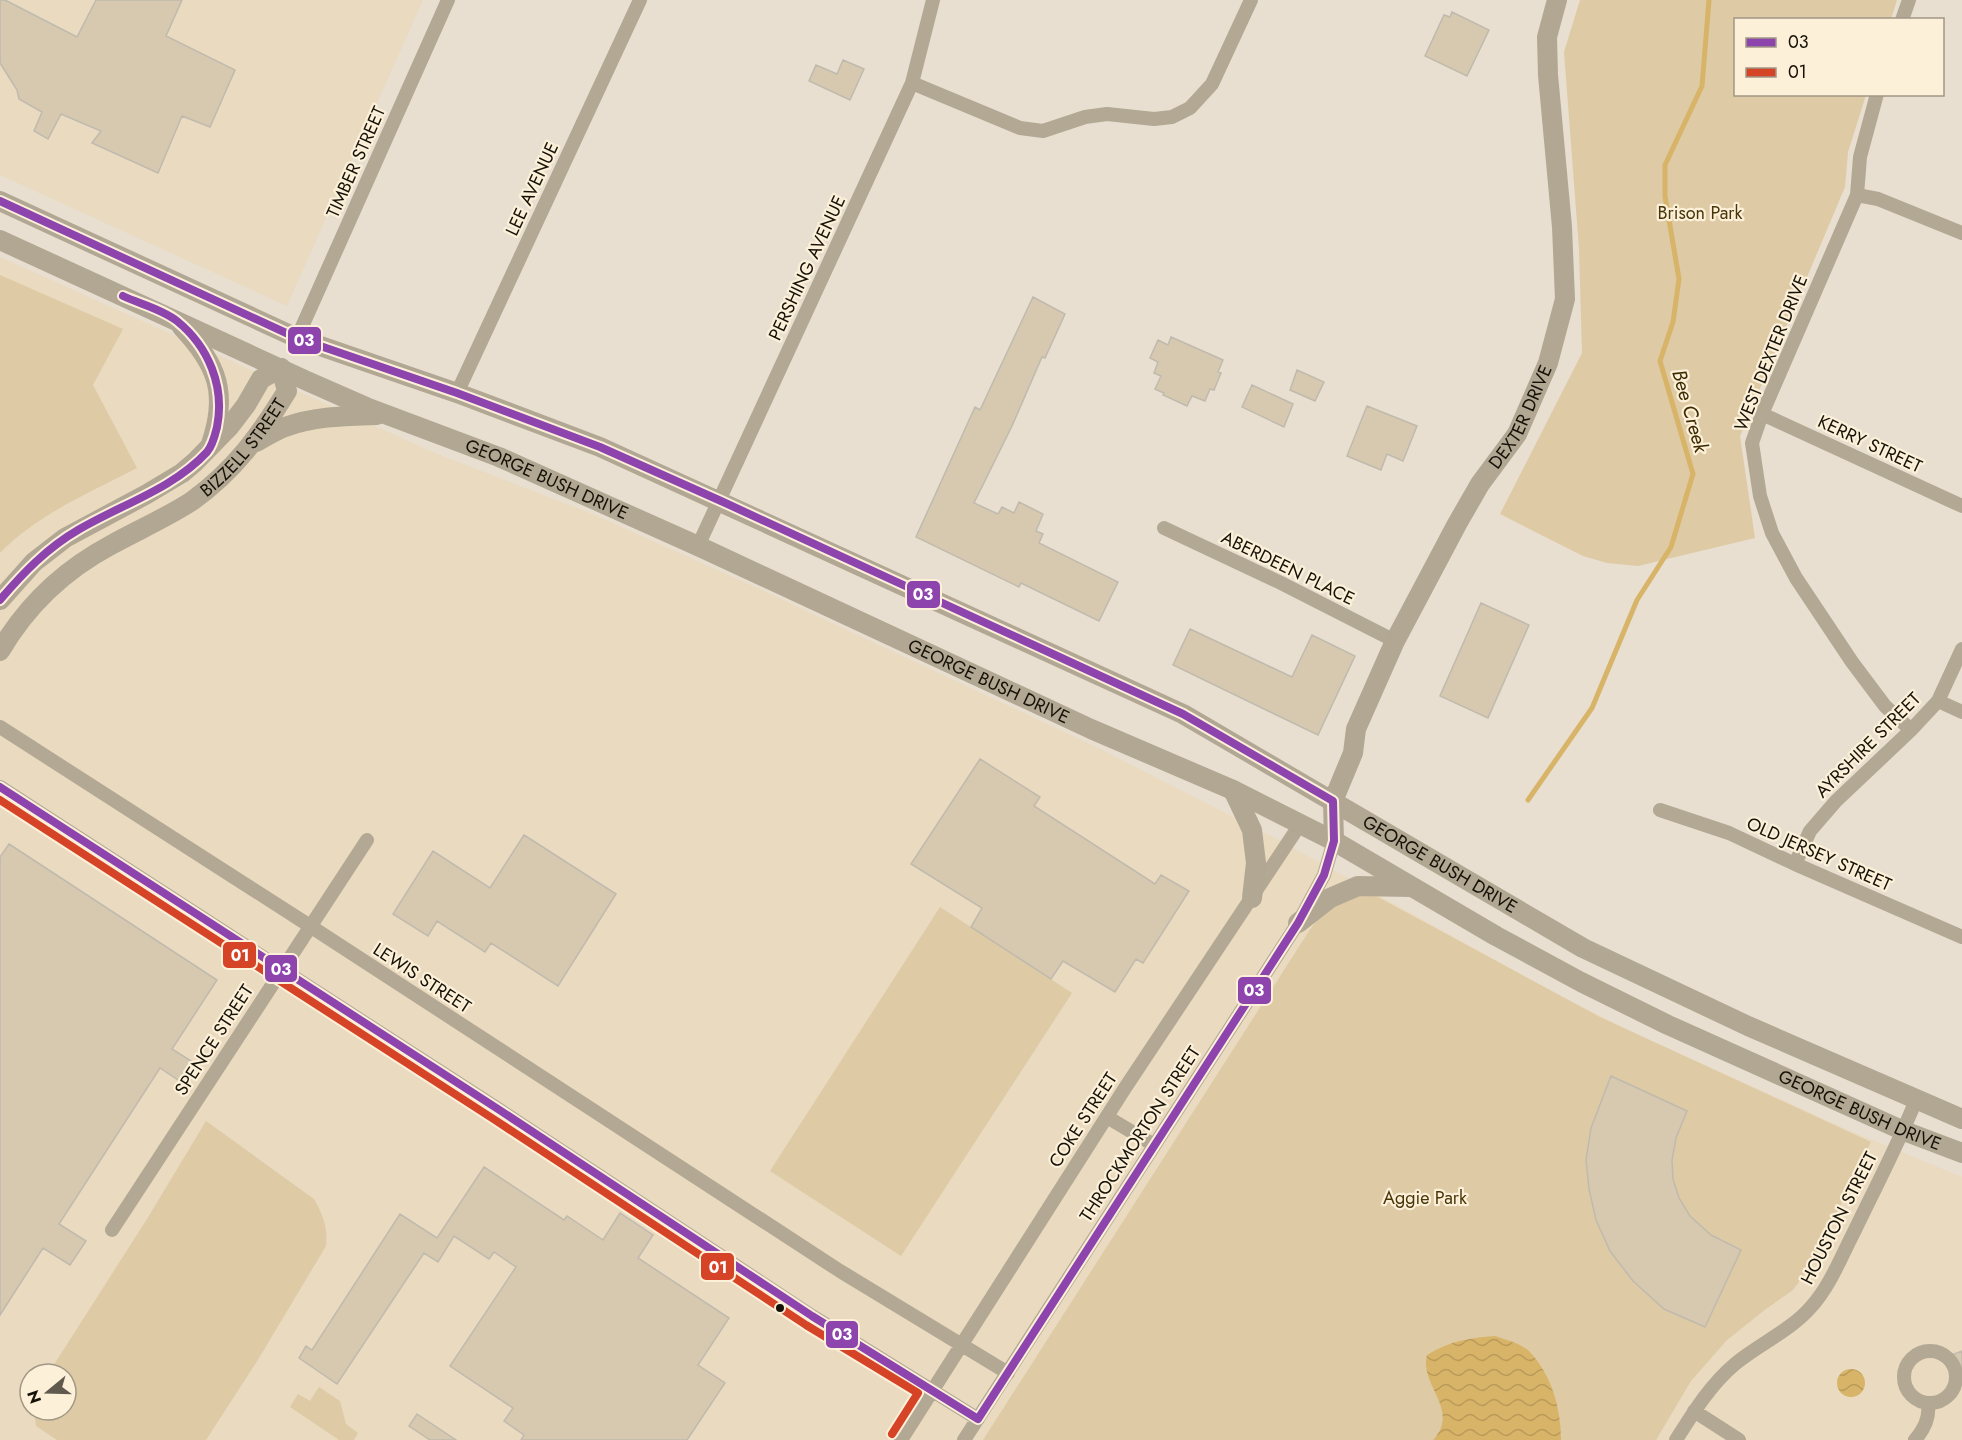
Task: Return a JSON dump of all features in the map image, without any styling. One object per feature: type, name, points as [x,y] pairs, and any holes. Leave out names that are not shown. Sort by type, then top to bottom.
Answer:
[{"type":"main road","name":"DEXTER DRIVE","points":[[1333,801],[1353,753],[1356,729],[1395,641],[1456,524],[1480,484],[1517,435],[1548,363],[1565,299],[1562,227],[1548,75],[1547,37],[1557,0]]},
{"type":"main road","name":"GEORGE BUSH DRIVE","points":[[0,201],[297,338],[456,393],[600,447],[1183,714],[1583,948],[1748,1026],[1962,1119]]},
{"type":"main road","name":"GEORGE BUSH DRIVE","points":[[0,240],[386,414],[499,457],[698,546],[1090,729],[1233,790],[1334,841],[1496,936],[1581,982],[1668,1025],[1904,1131],[1962,1153]]},
{"type":"main road","points":[[176,321],[202,349],[217,378],[219,411],[209,450]]},
{"type":"main road","points":[[281,368],[297,338]]},
{"type":"main road","name":"BIZZELL STREET","points":[[0,600],[34,562],[65,538],[166,484],[182,473],[209,450],[238,416],[261,379],[281,368],[287,391],[254,444],[224,475],[191,501],[92,555],[62,576],[25,615],[0,651]]},
{"type":"main road","points":[[254,444],[285,428],[312,420],[332,416],[386,414]]},
{"type":"main road","points":[[1233,790],[1251,830],[1256,863],[1252,898]]},
{"type":"main road","points":[[1301,823],[1333,801]]},
{"type":"main road","points":[[1333,801],[1334,841]]},
{"type":"main road","points":[[1298,923],[1330,898],[1359,886],[1412,886]]},
{"type":"street","name":"TIMBER STREET","points":[[297,338],[448,0]]},
{"type":"street","name":"LEE AVENUE","points":[[456,393],[640,0]]},
{"type":"street","name":"PERSHING AVENUE","points":[[698,546],[721,501],[912,83],[933,0]]},
{"type":"street","points":[[912,83],[1020,128],[1043,130],[1085,117],[1107,114],[1154,119],[1172,117],[1190,108],[1212,84],[1251,0]]},
{"type":"street","points":[[1903,18],[1909,0]]},
{"type":"street","name":"WEST DEXTER DRIVE","points":[[1875,96],[1860,157],[1857,195],[1762,414],[1752,443],[1760,496],[1773,533],[1796,578],[1852,662],[1885,706],[1911,730]]},
{"type":"street","points":[[1857,195],[1878,199],[1962,233]]},
{"type":"street","name":"KERRY STREET","points":[[1762,414],[1962,506]]},
{"type":"street","name":"ABERDEEN PLACE","points":[[1164,528],[1281,583],[1395,641]]},
{"type":"street","name":"AYRSHIRE STREET","points":[[1795,864],[1810,831],[1836,801],[1911,730],[1938,701],[1962,649]]},
{"type":"street","points":[[1938,701],[1962,712]]},
{"type":"street","name":"LEWIS STREET","points":[[0,727],[840,1271],[1008,1373]]},
{"type":"street","points":[[0,788],[511,1117],[812,1316],[978,1419]]},
{"type":"street","name":"OLD JERSEY STREET","points":[[1660,810],[1729,833],[1962,938]]},
{"type":"street","name":"COKE STREET","points":[[901,1440],[1107,1117],[1301,823]]},
{"type":"street","name":"SPENCE STREET","points":[[112,1230],[367,840]]},
{"type":"street","name":"THROCKMORTON STREET","points":[[964,1440],[1298,923],[1324,875],[1334,841]]},
{"type":"street","name":"HOUSTON STREET","points":[[1676,1440],[1694,1412],[1728,1371],[1752,1351],[1803,1316],[1820,1296],[1904,1131],[1916,1100]]},
{"type":"street","points":[[1107,1117],[1154,1145]]},
{"type":"street","points":[[1915,1440],[1928,1417],[1928,1403]]},
{"type":"street","points":[[1694,1412],[1739,1440]]},
{"type":"shaded area","points":[[0,0],[423,0],[287,306],[0,175]]},
{"type":"shaded area","points":[[0,257],[435,453],[595,515],[764,591],[1094,746],[1279,840],[1555,993],[1628,1030],[1853,1132],[1962,1177],[1962,1440],[0,1440]]},
{"type":"green space","name":"Brison Park","points":[[1580,0],[1897,0],[1891,18],[1734,18],[1734,96],[1866,96],[1848,152],[1845,187],[1740,436],[1755,538],[1638,566],[1607,563],[1583,556],[1500,514],[1582,353],[1579,249],[1564,52]]},
{"type":"green space","points":[[0,275],[123,329],[93,385],[137,468],[47,516],[0,553]]},
{"type":"green space","name":"Aggie Park","points":[[1365,890],[1600,1017],[1871,1142],[1812,1264],[1793,1290],[1727,1340],[1691,1381],[1656,1440],[983,1440],[1309,931],[1323,912]]},
{"type":"green space","points":[[940,907],[1072,993],[901,1256],[770,1171]]},
{"type":"green space","points":[[206,1121],[314,1199],[324,1222],[326,1246],[259,1358],[206,1440],[57,1440],[36,1426],[36,1422],[78,1422],[78,1362],[56,1362],[147,1219]]},
{"type":"green space","points":[[319,1387],[340,1401],[346,1424],[358,1433],[354,1440],[339,1440],[290,1407],[298,1394],[310,1401]]},
{"type":"water","points":[[1495,1336],[1525,1348],[1537,1360],[1549,1381],[1557,1403],[1561,1440],[1433,1440],[1440,1429],[1443,1418],[1428,1377],[1427,1355],[1443,1346],[1460,1341]]},
{"type":"water","points":[[1851,1369],[1861,1373],[1865,1383],[1861,1393],[1851,1397],[1841,1393],[1837,1383],[1841,1373]]},
{"type":"building","points":[[0,0],[5,0],[77,37],[96,0],[182,0],[166,36],[235,70],[210,127],[182,116],[158,173],[92,143],[101,131],[61,114],[48,139],[34,131],[42,112],[19,99],[17,90],[0,63]]},
{"type":"building","points":[[1452,12],[1489,30],[1467,76],[1425,56],[1444,15],[1450,17]]},
{"type":"building","points":[[843,60],[864,69],[850,100],[809,81],[816,65],[837,74]]},
{"type":"building","points":[[1033,297],[1065,314],[1045,358],[1042,357],[1012,426],[974,503],[998,514],[1002,507],[1014,513],[1019,502],[1043,514],[1036,531],[1043,534],[1039,543],[1118,582],[1099,621],[1021,583],[1019,587],[916,537],[975,407],[980,410]]},
{"type":"building","points":[[1171,337],[1223,360],[1218,372],[1221,373],[1214,390],[1210,389],[1205,401],[1192,396],[1187,406],[1155,389],[1161,376],[1154,373],[1158,362],[1150,358],[1158,340],[1168,345]]},
{"type":"building","points":[[1297,370],[1324,382],[1315,401],[1290,390]]},
{"type":"building","points":[[1252,385],[1293,404],[1284,427],[1242,407]]},
{"type":"building","points":[[1367,406],[1417,426],[1403,461],[1387,454],[1381,470],[1347,456]]},
{"type":"building","points":[[1481,603],[1529,625],[1488,718],[1440,696]]},
{"type":"building","points":[[1190,629],[1292,677],[1312,635],[1355,656],[1318,735],[1173,665]]},
{"type":"building","points":[[980,759],[1040,797],[1034,806],[1155,884],[1161,875],[1189,891],[1143,963],[1136,959],[1115,992],[1063,961],[1051,979],[971,927],[982,908],[911,864]]},
{"type":"building","points":[[524,835],[616,894],[558,986],[491,943],[485,952],[437,921],[428,936],[393,914],[433,851],[490,888]]},
{"type":"building","points":[[9,844],[217,980],[172,1049],[199,1066],[187,1086],[160,1068],[59,1224],[86,1241],[70,1265],[43,1248],[0,1315],[0,857]]},
{"type":"building","points":[[1611,1076],[1687,1111],[1676,1138],[1672,1160],[1673,1179],[1679,1198],[1690,1216],[1711,1235],[1741,1250],[1705,1327],[1664,1309],[1633,1281],[1610,1251],[1596,1220],[1589,1189],[1586,1160],[1591,1128]]},
{"type":"building","points":[[484,1167],[564,1220],[567,1216],[603,1240],[620,1213],[653,1235],[638,1258],[729,1318],[698,1365],[725,1383],[687,1440],[521,1440],[524,1435],[504,1421],[513,1408],[450,1366],[516,1267],[494,1252],[489,1259],[454,1236],[438,1262],[424,1253],[337,1384],[299,1358],[306,1346],[312,1350],[400,1214],[437,1238]]},
{"type":"building","points":[[1962,1351],[1962,1373],[1952,1375],[1944,1358]]},
{"type":"building","points":[[417,1414],[456,1440],[430,1440],[409,1426]]},
{"type":"waterway","name":"Bee Creek","points":[[1528,800],[1592,708],[1637,600],[1671,547],[1693,474],[1660,361],[1673,322],[1679,279],[1665,196],[1665,165],[1702,86],[1709,0]]},
{"type":"transit line","name":"03","points":[[0,201],[297,338],[457,393],[600,447],[1183,714],[1333,801],[1334,841],[1324,875],[1298,923],[978,1419],[812,1316],[501,1111],[0,787]]},
{"type":"transit line","name":"03","points":[[0,600],[56,545],[78,530],[146,496],[178,476],[207,452],[212,443],[217,427],[219,397],[206,355],[188,331],[177,321],[158,310],[123,296]]},
{"type":"transit line","name":"01","points":[[0,800],[495,1120],[806,1325],[918,1393],[892,1434]]}]
